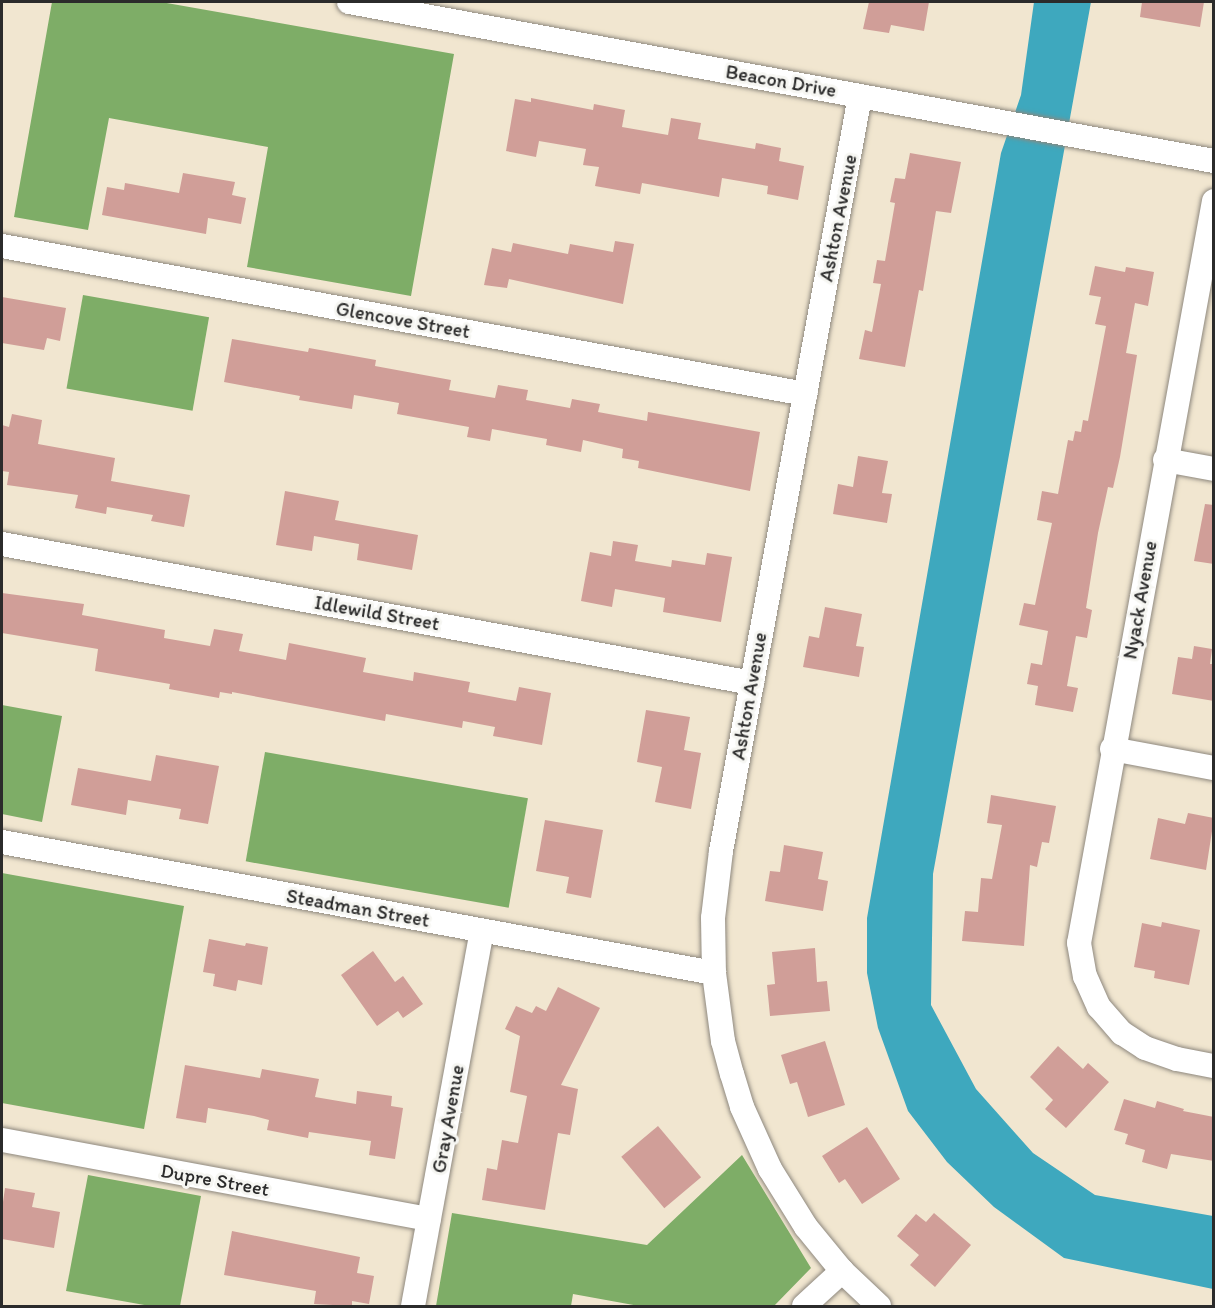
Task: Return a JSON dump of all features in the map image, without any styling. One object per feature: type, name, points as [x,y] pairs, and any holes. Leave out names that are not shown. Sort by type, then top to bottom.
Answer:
[{"type":"street","name":"Beacon Drive","points":[[348,2],[1214,161]]},
{"type":"street","name":"Ashton Avenue","points":[[860,96],[716,884],[714,974],[726,1052],[755,1138],[787,1199],[842,1271],[879,1306]]},
{"type":"street","name":"Nyack Avenue","points":[[1214,201],[1112,749],[1079,943],[1085,976],[1095,998],[1122,1033],[1145,1048],[1177,1059],[1214,1066]]},
{"type":"street","name":"Glencove Street","points":[[2,246],[805,394]]},
{"type":"street","points":[[1166,460],[1214,469]]},
{"type":"street","name":"Idlewild Street","points":[[2,544],[752,683]]},
{"type":"street","points":[[1112,749],[1214,768]]},
{"type":"street","name":"Steadman Street","points":[[2,842],[714,974]]},
{"type":"street","name":"Gray Avenue","points":[[413,1306],[482,931]]},
{"type":"street","name":"Dupre Street","points":[[2,1140],[429,1219]]},
{"type":"street","points":[[804,1306],[842,1271]]},
{"type":"green space","points":[[52,2],[161,2],[454,54],[411,296],[247,267],[268,147],[109,118],[88,230],[14,217]]},
{"type":"green space","points":[[83,295],[209,317],[193,411],[67,389]]},
{"type":"green space","points":[[2,705],[62,716],[42,822],[2,814]]},
{"type":"green space","points":[[265,752],[528,798],[509,908],[246,861]]},
{"type":"green space","points":[[2,873],[184,906],[144,1129],[2,1103]]},
{"type":"green space","points":[[742,1155],[811,1268],[774,1306],[639,1306],[573,1294],[571,1306],[436,1306],[452,1213],[647,1245]]},
{"type":"green space","points":[[88,1175],[201,1196],[180,1306],[150,1306],[66,1291]]},
{"type":"water","points":[[1034,2],[1091,2],[933,874],[931,1005],[976,1089],[1033,1153],[1095,1195],[1213,1216],[1213,1289],[1064,1258],[994,1207],[947,1162],[908,1111],[878,1028],[867,973],[867,918],[1001,153],[1021,95]]},
{"type":"building","points":[[869,2],[929,2],[924,31],[891,25],[889,33],[863,29]]},
{"type":"building","points":[[1142,2],[1204,2],[1200,27],[1140,17]]},
{"type":"building","points":[[531,98],[593,110],[594,104],[625,110],[622,127],[668,135],[671,118],[701,123],[698,139],[755,149],[756,143],[781,148],[779,161],[804,166],[798,200],[767,194],[768,186],[722,178],[719,197],[642,183],[640,194],[595,186],[599,167],[583,165],[586,149],[539,141],[536,157],[506,151],[515,99],[531,102]]},
{"type":"building","points":[[910,153],[961,162],[951,213],[936,211],[923,291],[919,290],[905,367],[859,359],[865,330],[872,332],[881,284],[873,283],[877,260],[885,261],[895,203],[890,202],[895,178],[905,179]]},
{"type":"building","points":[[183,173],[235,182],[232,195],[246,198],[241,224],[208,218],[206,234],[102,215],[107,187],[124,190],[125,183],[179,193]]},
{"type":"building","points":[[615,241],[634,244],[623,304],[509,279],[507,288],[484,285],[492,248],[511,252],[513,243],[568,254],[570,244],[613,252]]},
{"type":"building","points":[[1095,266],[1125,272],[1126,267],[1154,272],[1148,306],[1135,303],[1126,353],[1137,355],[1120,457],[1113,488],[1108,487],[1098,533],[1086,608],[1092,610],[1087,638],[1076,636],[1067,686],[1078,688],[1073,712],[1035,705],[1038,686],[1027,684],[1031,663],[1042,665],[1048,631],[1019,625],[1024,603],[1035,605],[1052,523],[1037,520],[1042,491],[1058,494],[1068,440],[1073,441],[1075,431],[1081,432],[1083,420],[1088,421],[1106,326],[1095,324],[1101,297],[1089,295]]},
{"type":"building","points":[[2,297],[66,308],[60,341],[47,338],[44,350],[2,343]]},
{"type":"building","points":[[232,339],[308,352],[309,348],[376,360],[375,366],[451,380],[449,390],[495,398],[498,385],[528,390],[526,400],[570,408],[572,399],[600,404],[598,412],[647,421],[648,412],[760,432],[750,491],[638,468],[639,461],[622,458],[623,449],[583,440],[581,452],[546,445],[547,439],[492,429],[490,441],[467,437],[469,427],[397,414],[399,403],[354,395],[352,409],[299,400],[300,396],[224,382]]},
{"type":"building","points":[[12,414],[42,420],[38,444],[115,458],[111,481],[190,495],[184,527],[151,521],[153,515],[107,507],[106,514],[75,508],[78,495],[7,485],[9,472],[2,471],[2,425],[9,427]]},
{"type":"building","points":[[858,456],[888,461],[882,493],[892,494],[887,523],[833,514],[838,484],[853,487]]},
{"type":"building","points":[[285,491],[339,501],[335,520],[418,535],[412,570],[357,560],[359,544],[314,536],[312,551],[276,545]]},
{"type":"building","points":[[1205,504],[1214,505],[1214,564],[1194,561]]},
{"type":"building","points":[[613,541],[638,545],[635,561],[671,567],[672,560],[705,565],[707,553],[732,557],[721,622],[663,612],[665,598],[615,589],[612,607],[581,601],[590,552],[611,556]]},
{"type":"building","points":[[2,593],[84,604],[82,615],[165,630],[164,638],[210,646],[214,629],[243,634],[239,651],[286,660],[289,643],[366,658],[363,672],[413,681],[414,672],[470,682],[468,692],[516,701],[519,687],[551,693],[542,745],[493,736],[495,727],[463,721],[462,728],[386,714],[385,721],[232,692],[232,694],[220,692],[219,698],[169,689],[170,684],[95,671],[98,649],[2,633]]},
{"type":"building","points":[[825,607],[862,614],[856,646],[864,647],[859,677],[803,667],[809,636],[819,638]]},
{"type":"building","points":[[1194,646],[1212,649],[1210,664],[1214,664],[1214,701],[1172,694],[1178,657],[1192,659]]},
{"type":"building","points":[[646,710],[690,717],[684,750],[701,753],[691,809],[655,802],[662,767],[637,762]]},
{"type":"building","points":[[156,755],[219,766],[208,824],[179,819],[181,809],[128,800],[126,815],[71,805],[78,768],[151,781]]},
{"type":"building","points":[[991,795],[1056,806],[1049,843],[1042,842],[1037,867],[1030,865],[1024,946],[962,941],[965,911],[978,912],[981,878],[992,879],[1002,825],[987,823]]},
{"type":"building","points":[[1188,813],[1214,818],[1206,870],[1150,859],[1158,818],[1185,824]]},
{"type":"building","points":[[545,820],[603,830],[591,898],[566,893],[569,877],[536,871]]},
{"type":"building","points":[[784,845],[823,852],[818,879],[828,881],[823,911],[765,901],[770,871],[780,872]]},
{"type":"building","points":[[1162,922],[1200,930],[1189,985],[1154,978],[1155,971],[1134,967],[1142,923],[1161,927]]},
{"type":"building","points":[[209,939],[245,946],[246,943],[268,947],[262,985],[238,980],[236,991],[213,986],[215,974],[203,972]]},
{"type":"building","points":[[815,948],[817,982],[827,981],[830,1011],[770,1016],[767,985],[775,984],[772,952]]},
{"type":"building","points":[[373,951],[395,982],[403,976],[423,1004],[403,1018],[398,1011],[377,1026],[341,975]]},
{"type":"building","points":[[558,987],[600,1008],[561,1085],[578,1089],[570,1135],[558,1133],[545,1210],[482,1200],[487,1168],[497,1170],[502,1140],[518,1143],[527,1096],[510,1092],[520,1036],[505,1029],[516,1006],[532,1013],[536,1006],[546,1011]]},
{"type":"building","points":[[825,1041],[845,1105],[808,1117],[797,1082],[790,1084],[781,1055]]},
{"type":"building","points":[[1058,1046],[1083,1069],[1088,1063],[1109,1082],[1066,1128],[1045,1109],[1053,1100],[1030,1077]]},
{"type":"building","points":[[185,1065],[260,1078],[262,1069],[319,1079],[315,1097],[356,1104],[357,1091],[392,1096],[391,1106],[403,1108],[395,1159],[369,1155],[371,1141],[309,1132],[308,1138],[267,1130],[269,1120],[254,1116],[208,1108],[206,1123],[176,1118]]},
{"type":"building","points":[[1124,1099],[1155,1108],[1157,1101],[1184,1109],[1183,1111],[1214,1117],[1214,1161],[1171,1154],[1167,1169],[1142,1162],[1145,1150],[1125,1144],[1128,1134],[1114,1130]]},
{"type":"building","points":[[658,1126],[701,1177],[664,1208],[621,1157]]},
{"type":"building","points":[[867,1127],[900,1179],[862,1204],[845,1179],[839,1183],[822,1156]]},
{"type":"building","points":[[5,1188],[35,1193],[32,1207],[60,1212],[54,1248],[2,1239]]},
{"type":"building","points":[[934,1213],[971,1245],[935,1287],[910,1265],[919,1255],[897,1236],[916,1214],[926,1222]]},
{"type":"building","points":[[232,1231],[360,1257],[357,1273],[374,1276],[369,1304],[352,1301],[352,1306],[314,1304],[316,1291],[224,1275]]}]
